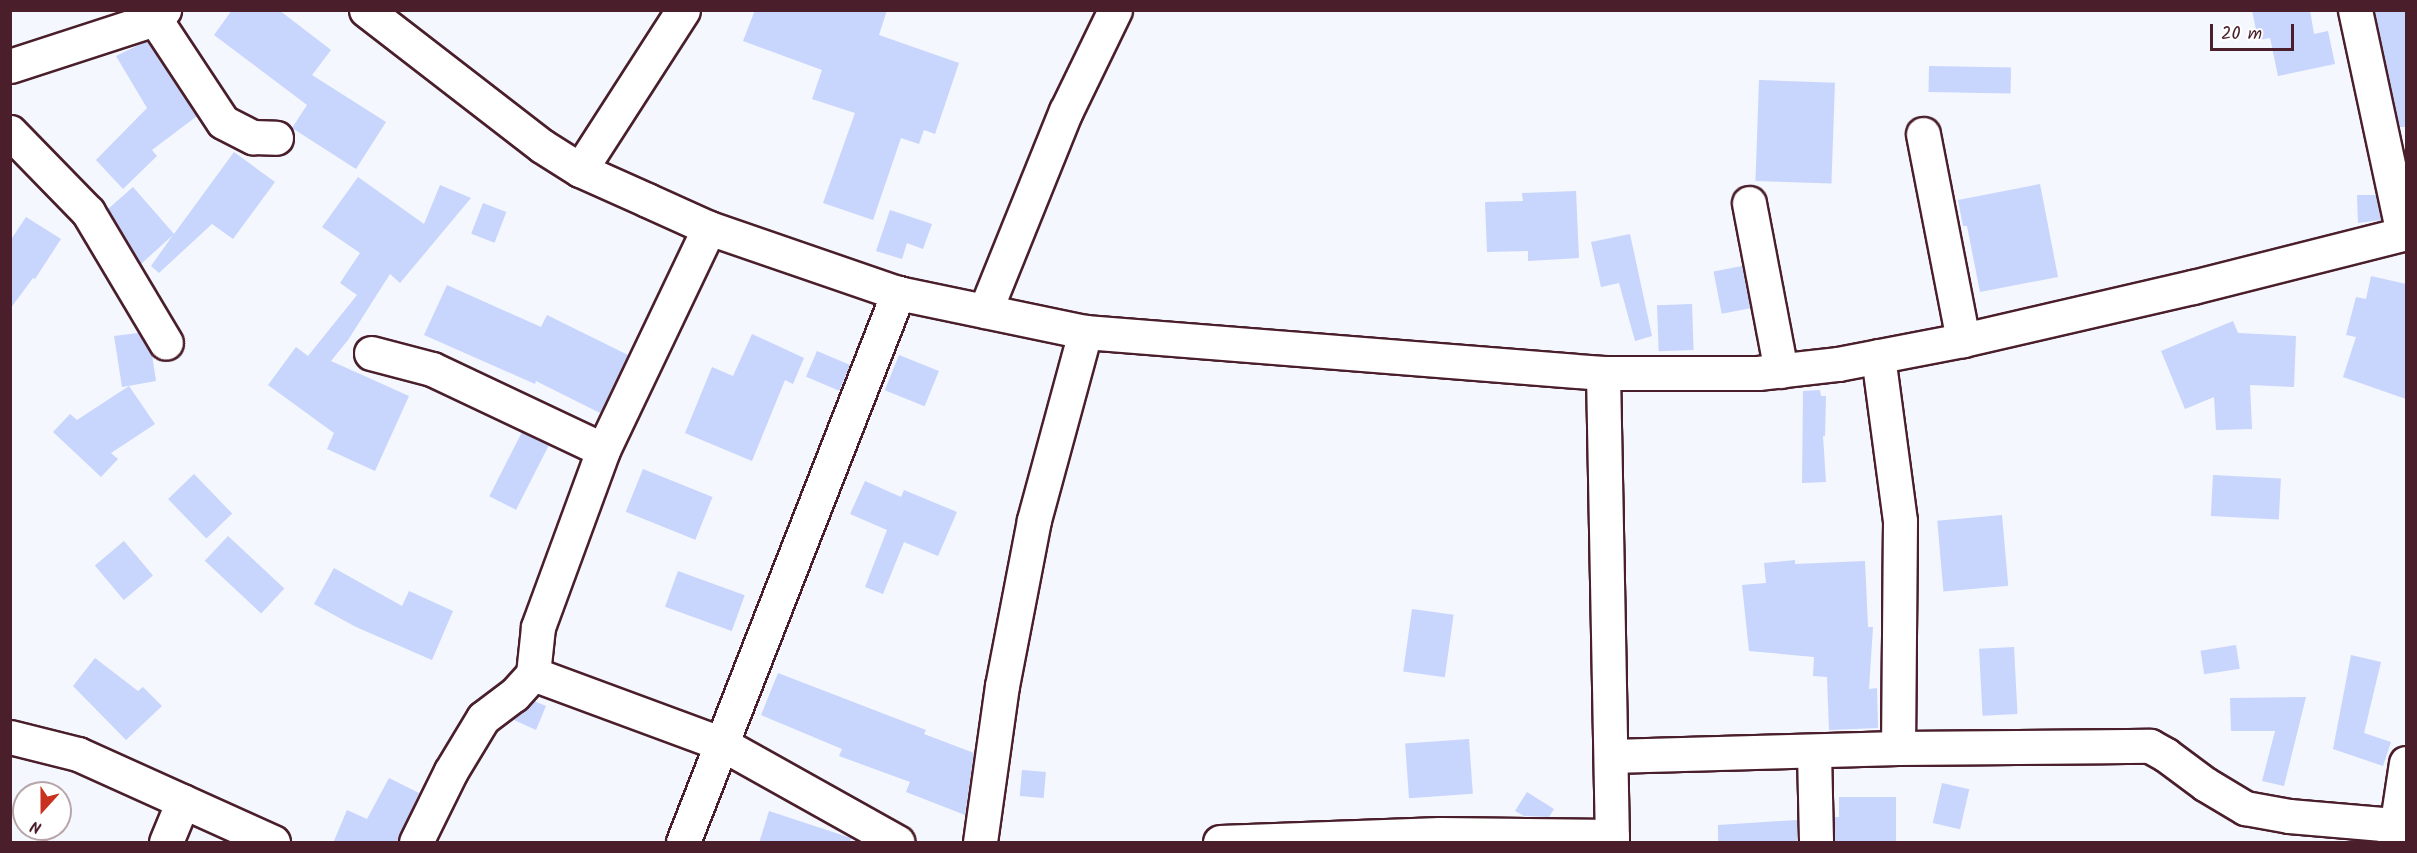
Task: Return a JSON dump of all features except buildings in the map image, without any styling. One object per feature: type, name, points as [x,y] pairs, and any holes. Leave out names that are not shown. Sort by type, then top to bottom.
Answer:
[{"type":"street","points":[[366,10],[542,146],[580,170],[709,228],[898,293],[1085,332],[1603,373],[1781,371],[1878,356],[1963,340],[2193,287],[2405,233],[2355,10]]},
{"type":"street","points":[[580,170],[683,10]]},
{"type":"street","points":[[986,311],[1066,111],[1115,10]]},
{"type":"street","points":[[10,66],[159,15],[224,122],[253,137],[276,138]]},
{"type":"street","points":[[10,132],[88,212],[166,343]]},
{"type":"street","points":[[1923,134],[1963,340]]},
{"type":"street","points":[[1749,203],[1781,371]]},
{"type":"street","points":[[416,843],[451,771],[483,718],[514,695],[533,674],[538,627],[603,450],[709,228]]},
{"type":"street","points":[[683,843],[898,293]]},
{"type":"street","points":[[980,843],[1002,686],[1034,520],[1085,332]]},
{"type":"street","points":[[371,354],[432,369],[603,450]]},
{"type":"street","points":[[1878,356],[1900,521],[1898,748]]},
{"type":"street","points":[[1220,843],[1440,834],[1612,839],[1603,373]]},
{"type":"street","points":[[533,674],[722,744],[897,843]]},
{"type":"street","points":[[10,737],[78,754],[273,843]]},
{"type":"street","points":[[1611,756],[1898,748],[2150,746],[2245,808],[2399,831],[2406,763]]},
{"type":"street","points":[[1814,752],[1816,843]]},
{"type":"street","points":[[166,843],[183,801]]}]
